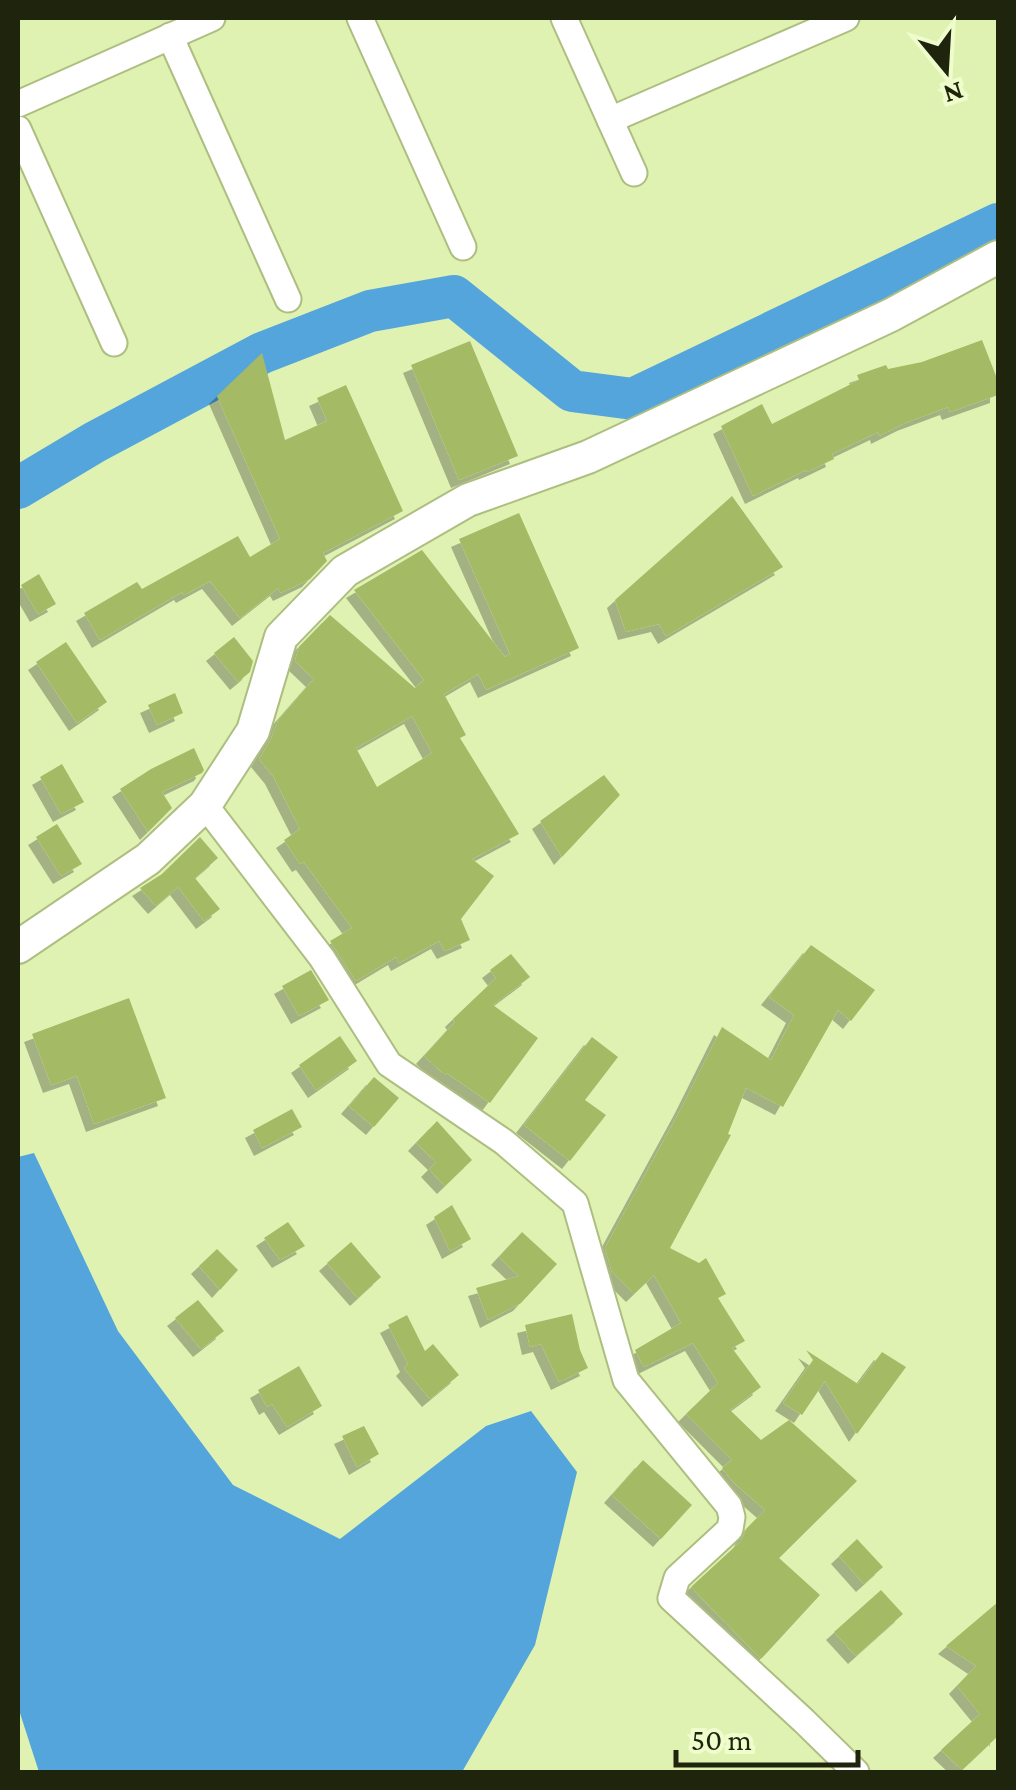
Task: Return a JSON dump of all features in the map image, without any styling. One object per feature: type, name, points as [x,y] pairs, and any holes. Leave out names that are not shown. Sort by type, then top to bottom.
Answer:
[{"type":"street","points":[[18,104],[212,18]]},
{"type":"street","points":[[360,18],[463,247]]},
{"type":"street","points":[[564,18],[634,173]]},
{"type":"street","points":[[610,120],[846,18]]},
{"type":"street","points":[[170,36],[288,299]]},
{"type":"street","points":[[18,130],[114,343]]},
{"type":"street","points":[[18,947],[148,859],[205,805],[253,731],[281,637],[344,571],[468,500],[588,457],[891,315],[998,258]]},
{"type":"street","points":[[205,805],[322,958],[389,1064],[504,1142],[574,1203],[626,1380],[729,1506],[732,1517],[730,1529],[676,1578],[671,1598],[856,1772]]},
{"type":"water","points":[[34,1153],[118,1331],[233,1485],[340,1539],[486,1426],[531,1411],[577,1472],[535,1645],[462,1772],[39,1772],[18,1707],[18,1157]]},
{"type":"building","points":[[982,340],[998,381],[998,395],[950,412],[948,407],[879,436],[878,432],[832,454],[834,459],[753,496],[721,426],[762,404],[772,424],[859,380],[857,375],[886,365],[888,369],[922,362]]},
{"type":"building","points":[[470,341],[518,456],[459,480],[411,365]]},
{"type":"building","points":[[262,353],[285,440],[327,421],[317,398],[346,385],[403,511],[323,553],[327,561],[310,579],[281,593],[278,588],[240,618],[210,581],[184,595],[182,592],[100,640],[84,613],[137,582],[142,589],[238,536],[250,557],[280,539],[217,396]]},
{"type":"building","points":[[732,496],[783,567],[666,636],[659,624],[626,632],[615,600]]},
{"type":"building","points":[[519,513],[579,648],[486,690],[478,674],[444,694],[466,735],[460,738],[519,834],[472,859],[494,876],[461,919],[470,940],[445,951],[439,941],[399,963],[396,957],[356,981],[330,941],[352,928],[284,840],[300,829],[273,776],[259,759],[279,719],[314,679],[295,661],[299,647],[330,615],[415,688],[424,680],[354,590],[422,550],[505,657],[510,654],[459,539]],"holes":[[[412,716],[432,753],[377,787],[356,748]]]},
{"type":"building","points":[[39,574],[56,604],[38,614],[21,585]]},
{"type":"building","points":[[234,637],[253,661],[250,672],[238,682],[214,653]]},
{"type":"building","points":[[66,642],[107,702],[77,723],[36,662]]},
{"type":"building","points":[[175,693],[183,713],[157,725],[148,705]]},
{"type":"building","points":[[194,748],[204,770],[162,792],[172,808],[148,832],[120,789]]},
{"type":"building","points":[[62,764],[84,802],[61,814],[40,777]]},
{"type":"building","points":[[604,775],[620,795],[562,857],[540,821]]},
{"type":"building","points":[[57,824],[82,864],[61,876],[36,837]]},
{"type":"building","points":[[200,837],[218,858],[195,878],[220,909],[204,921],[178,887],[156,906],[140,888],[162,874]]},
{"type":"building","points":[[811,945],[875,990],[851,1021],[838,1010],[783,1107],[746,1088],[728,1134],[731,1135],[670,1248],[699,1263],[706,1258],[726,1294],[718,1298],[745,1341],[732,1348],[761,1387],[730,1410],[761,1440],[789,1420],[857,1481],[779,1558],[820,1595],[761,1659],[691,1587],[741,1541],[747,1528],[765,1510],[733,1482],[722,1468],[732,1460],[686,1414],[718,1383],[693,1343],[644,1367],[635,1350],[681,1323],[654,1275],[634,1294],[612,1272],[605,1248],[722,1027],[771,1060],[794,1015],[769,997]]},
{"type":"building","points":[[511,954],[530,977],[493,1005],[538,1038],[490,1103],[445,1075],[424,1056],[455,1022],[453,1019],[496,978],[490,970]]},
{"type":"building","points":[[311,970],[329,1000],[299,1016],[282,986]]},
{"type":"building","points":[[129,998],[166,1098],[94,1124],[77,1076],[51,1085],[32,1034]]},
{"type":"building","points":[[340,1036],[357,1061],[316,1090],[299,1065]]},
{"type":"building","points":[[592,1037],[618,1057],[585,1100],[606,1115],[570,1161],[524,1125]]},
{"type":"building","points":[[374,1077],[399,1098],[374,1127],[349,1106]]},
{"type":"building","points":[[292,1109],[302,1127],[262,1148],[253,1130]]},
{"type":"building","points":[[437,1121],[472,1160],[445,1186],[429,1169],[436,1162],[416,1143]]},
{"type":"building","points":[[452,1205],[471,1239],[450,1251],[434,1217]]},
{"type":"building","points":[[288,1222],[305,1246],[280,1260],[264,1238]]},
{"type":"building","points":[[522,1232],[557,1264],[521,1303],[488,1320],[476,1288],[519,1276],[499,1257]]},
{"type":"building","points":[[351,1242],[381,1277],[358,1298],[327,1263]]},
{"type":"building","points":[[217,1249],[238,1270],[220,1290],[199,1266]]},
{"type":"building","points":[[198,1300],[224,1331],[201,1349],[175,1318]]},
{"type":"building","points":[[572,1314],[588,1368],[559,1382],[541,1344],[530,1347],[525,1325]]},
{"type":"building","points":[[407,1315],[425,1351],[433,1344],[459,1375],[430,1399],[404,1368],[408,1364],[388,1325]]},
{"type":"building","points":[[806,1350],[858,1384],[882,1352],[906,1367],[857,1434],[825,1381],[802,1415],[783,1403],[813,1360]]},
{"type":"building","points":[[299,1366],[322,1406],[287,1427],[272,1404],[267,1407],[258,1390]]},
{"type":"building","points":[[364,1426],[379,1454],[357,1467],[342,1436]]},
{"type":"building","points":[[643,1460],[692,1505],[661,1539],[612,1495]]},
{"type":"building","points":[[857,1539],[883,1567],[864,1584],[839,1556]]},
{"type":"building","points":[[881,1590],[903,1614],[856,1656],[834,1632]]},
{"type":"building","points":[[998,1602],[998,1739],[962,1770],[941,1750],[980,1714],[957,1686],[976,1666],[946,1646]]},
{"type":"waterway","points":[[18,488],[262,353],[370,311],[454,296],[572,391],[633,399],[998,224]]}]
